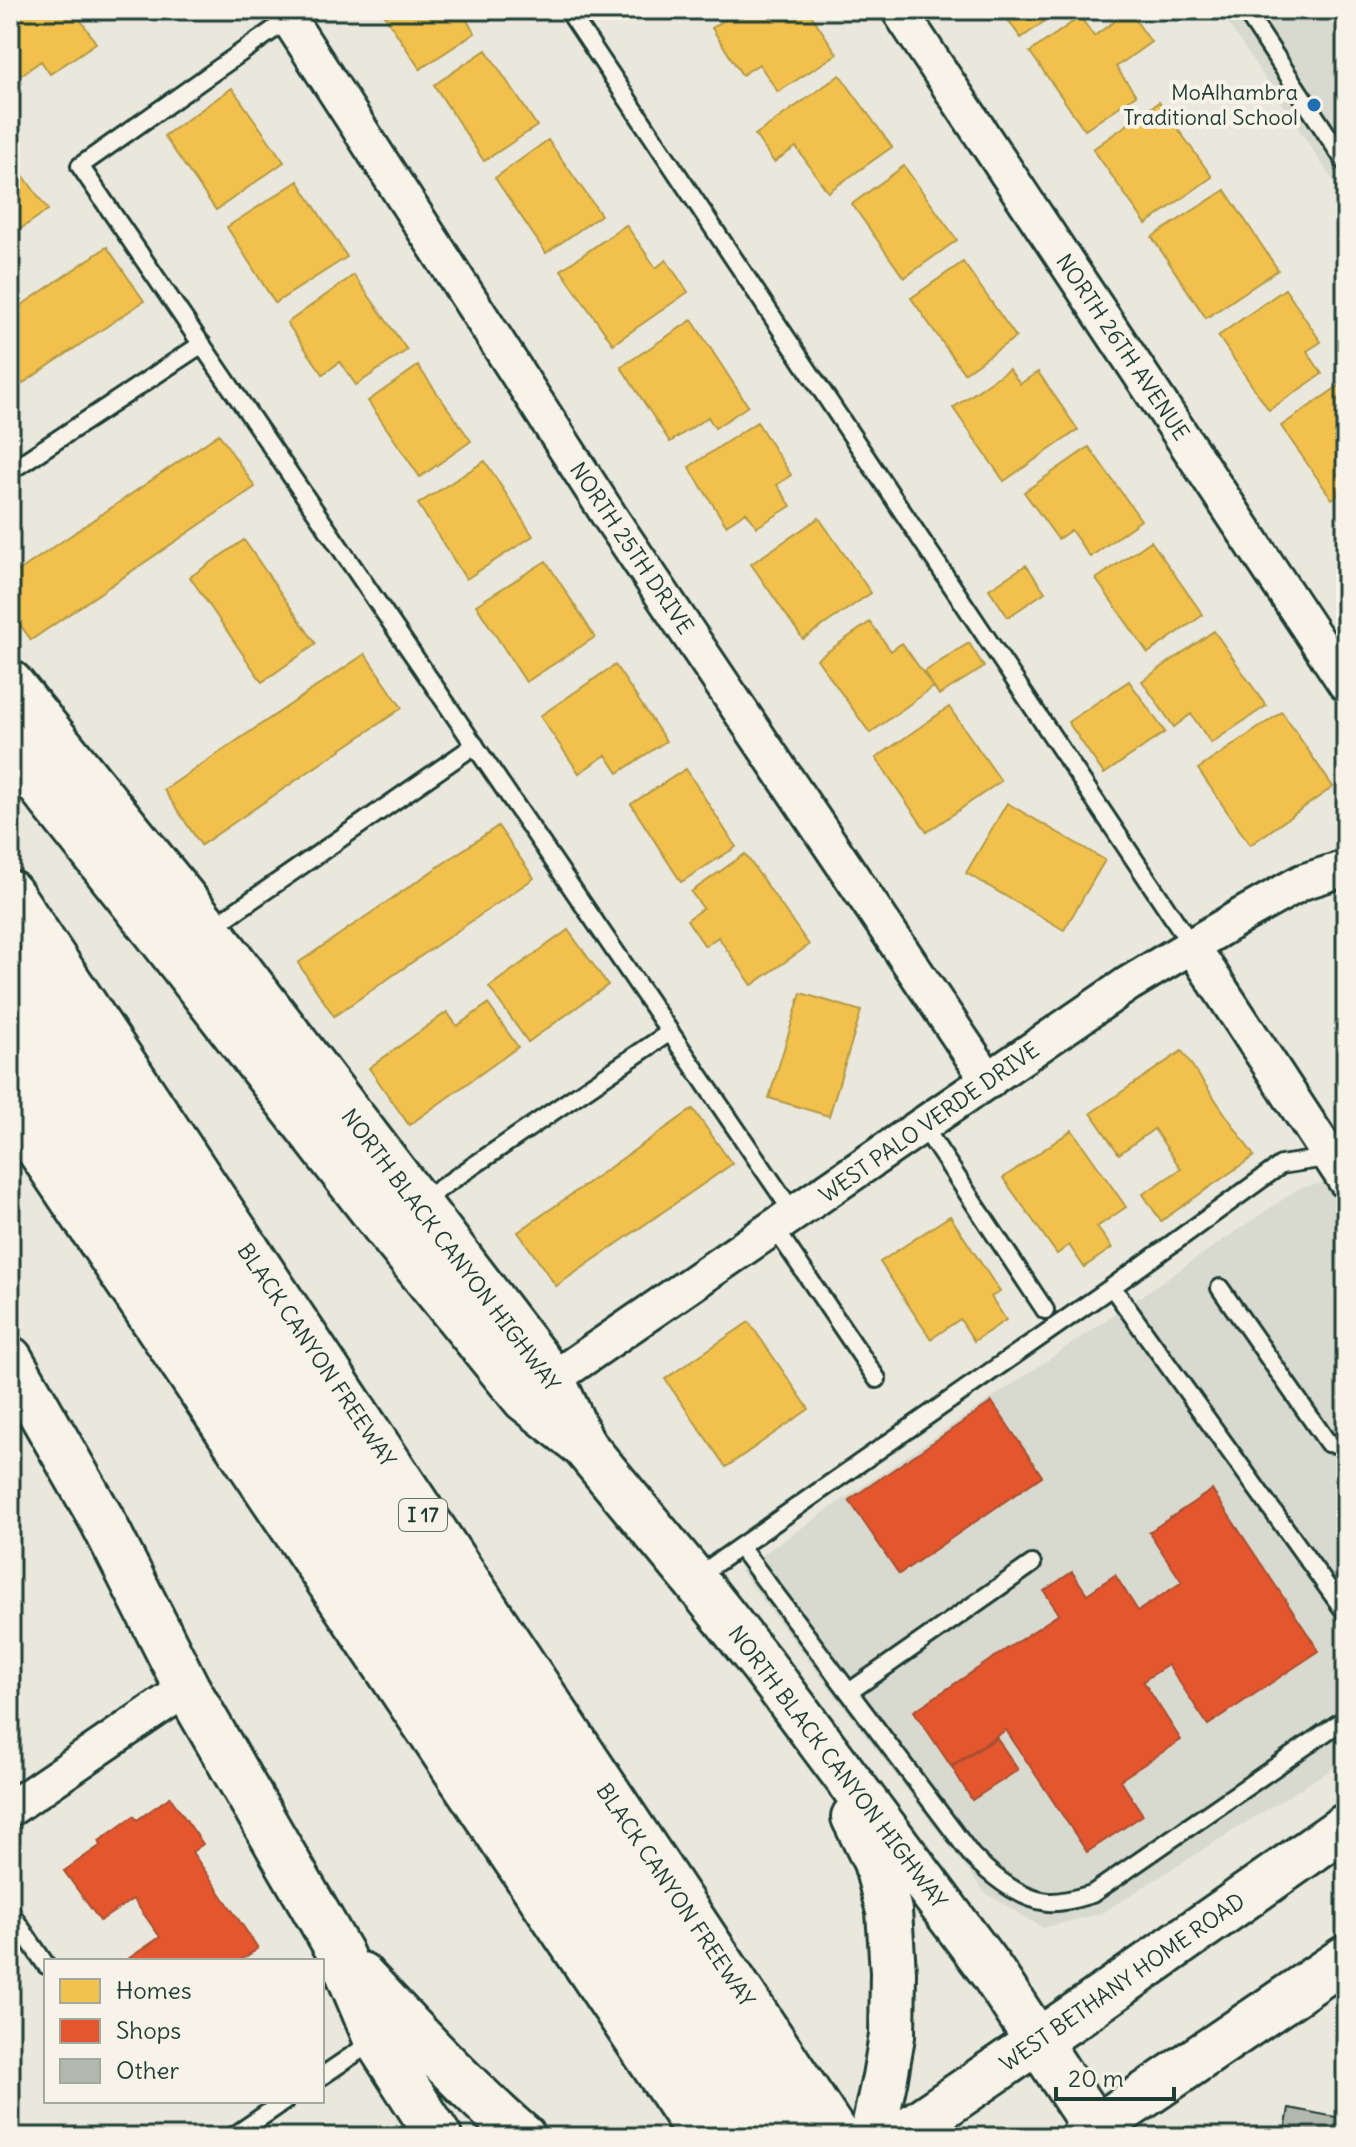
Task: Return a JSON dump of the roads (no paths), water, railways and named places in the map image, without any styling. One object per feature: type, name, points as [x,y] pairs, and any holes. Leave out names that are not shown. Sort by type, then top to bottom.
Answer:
[{"type":"main road","name":"NORTH BLACK CANYON HIGHWAY","points":[[10,683],[209,930],[418,1203],[538,1389],[764,1667],[992,1972],[1093,2134]]},
{"type":"main road","points":[[10,748],[386,1228],[538,1389]]},
{"type":"main road","name":"BLACK CANYON FREEWAY","points":[[10,893],[837,2137]]},
{"type":"main road","points":[[10,970],[788,2137]]},
{"type":"main road","points":[[10,1033],[749,2137]]},
{"type":"main road","points":[[10,1106],[702,2137]]},
{"type":"main road","points":[[10,1359],[102,1520],[187,1688],[336,1956],[376,2039],[439,2137]]},
{"type":"main road","points":[[764,1667],[846,1800],[876,1862],[889,1911],[893,1972],[892,2036],[872,2137]]},
{"type":"main road","name":"WEST BETHANY HOME ROAD","points":[[913,2130],[1346,1826]]},
{"type":"main road","points":[[336,1956],[523,2137]]},
{"type":"main road","points":[[1093,2134],[1346,1958]]},
{"type":"street","name":"NORTH 26TH AVENUE","points":[[899,10],[1346,684]]},
{"type":"street","name":"NORTH 25TH DRIVE","points":[[291,13],[610,517],[989,1081]]},
{"type":"street","name":"WEST PALO VERDE DRIVE","points":[[538,1389],[1128,984],[1302,882],[1346,868]]},
{"type":"street","points":[[1192,946],[1341,1164]]},
{"type":"street","points":[[10,1809],[187,1688]]},
{"type":"lane","points":[[568,10],[1192,946]]},
{"type":"lane","points":[[1245,10],[1346,163]]},
{"type":"lane","points":[[291,13],[80,166],[670,1032],[877,1379]]},
{"type":"lane","points":[[10,471],[202,344]]},
{"type":"lane","points":[[209,930],[475,745]]},
{"type":"lane","points":[[418,1203],[670,1032]]},
{"type":"lane","points":[[923,1126],[1045,1310]]},
{"type":"lane","points":[[694,1579],[1281,1165],[1341,1164]]},
{"type":"lane","points":[[1112,1287],[1346,1613]]},
{"type":"lane","points":[[1220,1288],[1328,1443],[1346,1445]]},
{"type":"lane","points":[[740,1547],[972,1856],[992,1875],[1020,1893],[1047,1902],[1072,1900],[1092,1894],[1346,1718]]},
{"type":"lane","points":[[849,1692],[1032,1564]]},
{"type":"lane","points":[[10,1912],[44,1962]]},
{"type":"lane","points":[[324,2075],[376,2039]]},
{"type":"lane","points":[[232,2137],[282,2103]]},
{"type":"place","name":"MoAlhambra Traditional School","points":[[1314,105]]}]
